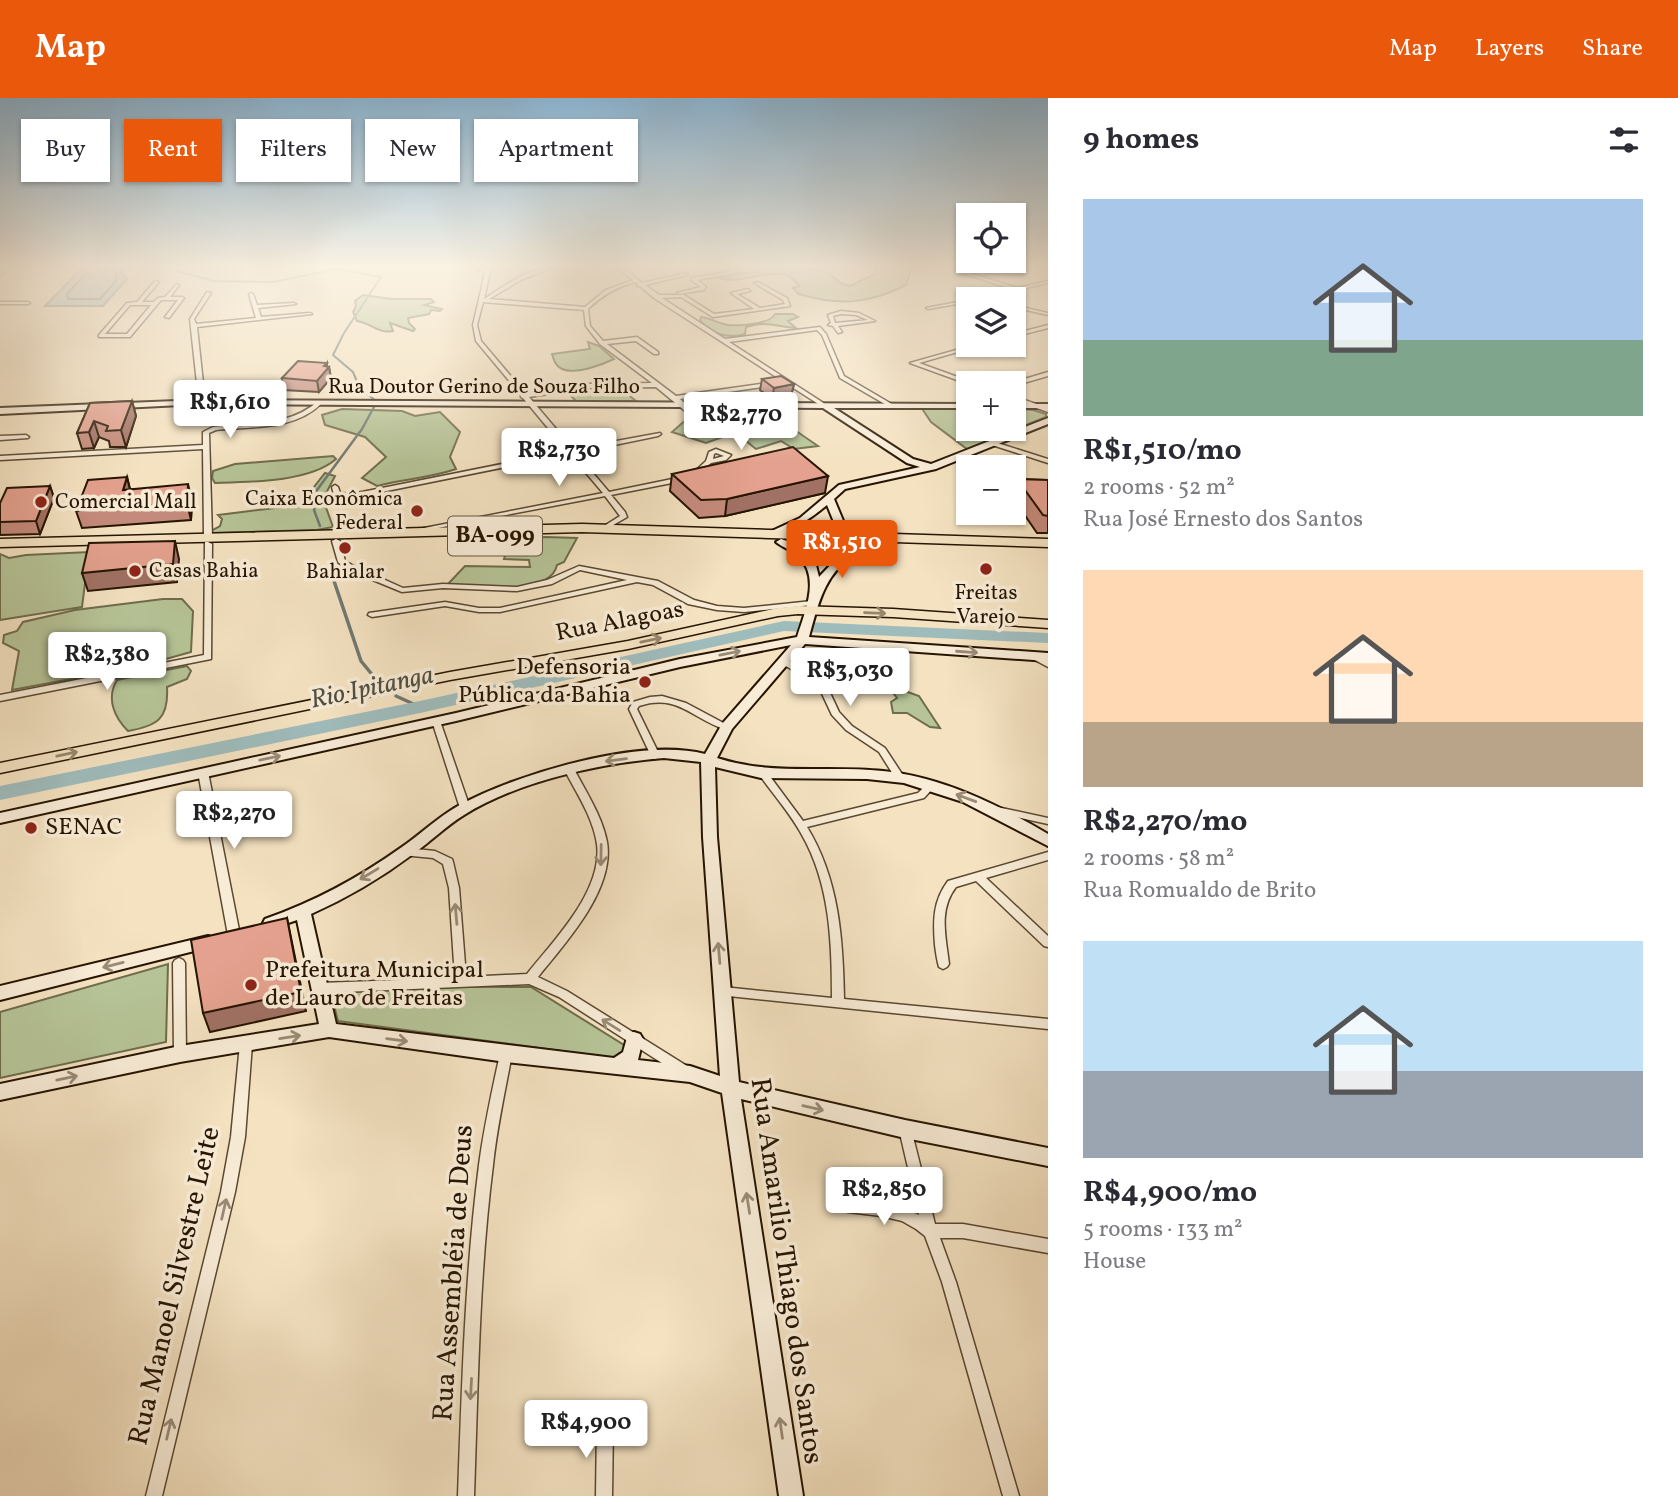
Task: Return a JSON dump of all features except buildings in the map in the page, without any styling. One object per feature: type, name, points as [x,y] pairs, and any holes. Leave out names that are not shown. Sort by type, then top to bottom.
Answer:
[{"type":"highway","name":"BA-099","points":[[0,550],[411,532],[603,529],[1048,550]]},
{"type":"highway","name":"BA-099","points":[[0,543],[336,541],[561,535],[781,542],[1048,543]]},
{"type":"main road","name":"Rua Doutor Gerino de Souza Filho","points":[[0,411],[202,402],[530,405],[678,402],[956,406]]},
{"type":"main road","points":[[823,405],[915,464],[933,467]]},
{"type":"main road","points":[[1026,406],[1045,407]]},
{"type":"main road","points":[[768,535],[804,520],[842,486],[933,467],[1048,421]]},
{"type":"main road","points":[[896,452],[907,467],[902,474]]},
{"type":"main road","points":[[829,498],[840,525]]},
{"type":"main road","points":[[804,520],[840,525],[869,541]]},
{"type":"main road","points":[[708,761],[727,727],[803,638],[816,591],[828,572],[849,553],[869,541]]},
{"type":"main road","points":[[781,542],[829,556],[849,553]]},
{"type":"main road","points":[[796,548],[810,561],[816,591]]},
{"type":"main road","name":"Rua Alagoas","points":[[0,768],[436,678],[628,645],[778,612],[810,610],[1048,624]]},
{"type":"main road","points":[[0,818],[436,722],[680,663],[803,638],[1042,657]]},
{"type":"main road","points":[[0,993],[246,931],[303,913],[406,852],[466,808],[569,769],[600,762],[690,755],[731,769],[763,773],[847,773],[899,777],[993,810],[1048,841]]},
{"type":"main road","name":"Rua Amarilio Thiago dos Santos","points":[[708,761],[710,837],[730,1088],[791,1496]]},
{"type":"main road","points":[[303,913],[329,1031]]},
{"type":"main road","points":[[0,1092],[180,1054],[329,1031],[690,1074],[730,1088],[905,1129],[1048,1157]]},
{"type":"main road","points":[[617,1066],[631,1056],[634,1039]]},
{"type":"street","points":[[105,332],[102,336],[128,336],[131,332]]},
{"type":"street","points":[[195,332],[202,402]]},
{"type":"street","points":[[477,332],[479,341],[530,405],[608,493],[624,517],[603,529]]},
{"type":"street","points":[[593,332],[602,343],[713,432]]},
{"type":"street","points":[[710,332],[823,405]]},
{"type":"street","points":[[724,341],[785,332]]},
{"type":"street","points":[[821,332],[842,377],[892,405]]},
{"type":"street","points":[[602,343],[634,338],[656,353]]},
{"type":"street","points":[[956,351],[913,363],[956,378]]},
{"type":"street","points":[[1026,380],[1048,374]]},
{"type":"street","points":[[678,402],[788,382]]},
{"type":"street","points":[[523,396],[587,386],[657,385]]},
{"type":"street","points":[[1026,402],[1045,407]]},
{"type":"street","points":[[0,698],[208,657],[205,436],[208,429],[285,421],[303,415],[319,403]]},
{"type":"street","points":[[335,487],[337,495],[346,497],[657,434]]},
{"type":"street","points":[[0,438],[26,437]]},
{"type":"street","points":[[991,443],[1048,461]]},
{"type":"street","points":[[0,458],[206,447]]},
{"type":"street","points":[[411,532],[686,477],[709,462],[728,457],[722,452],[711,453],[709,462]]},
{"type":"street","points":[[336,541],[342,562],[348,567],[402,590],[443,586],[503,590],[530,587],[559,579],[579,568],[655,583],[691,602],[717,608],[810,610]]},
{"type":"street","points":[[372,615],[445,604],[479,610],[500,610],[639,579]]},
{"type":"street","points":[[1042,657],[1048,665]]},
{"type":"street","points":[[783,662],[821,682],[835,713],[849,728],[882,750],[899,777]]},
{"type":"street","points":[[655,756],[633,709],[642,701],[668,697],[727,727]]},
{"type":"street","points":[[436,722],[466,808]]},
{"type":"street","points":[[530,979],[589,897],[602,863],[602,845],[595,823],[569,769]]},
{"type":"street","points":[[203,772],[246,931]]},
{"type":"street","points":[[763,773],[800,825],[822,871],[838,942],[838,1002]]},
{"type":"street","points":[[800,825],[921,796],[930,786]]},
{"type":"street","points":[[993,810],[1048,821]]},
{"type":"street","points":[[406,852],[435,855],[448,862],[454,888],[461,982]]},
{"type":"street","points":[[943,964],[939,902],[951,884],[1048,856]]},
{"type":"street","points":[[978,876],[1048,943]]},
{"type":"street","points":[[179,963],[180,1054]]},
{"type":"street","points":[[320,988],[530,979],[554,989],[690,1074]]},
{"type":"street","points":[[723,992],[1048,1024]]},
{"type":"street","name":"Rua Manoel Silvestre Leite","points":[[153,1496],[228,1192],[238,1137],[246,1044]]},
{"type":"street","name":"Rua Assembléia de Deus","points":[[466,1496],[480,1215],[491,1117],[506,1054]]},
{"type":"street","points":[[905,1129],[930,1231],[949,1282],[1011,1496]]},
{"type":"street","points":[[848,1205],[901,1213],[918,1220],[930,1231],[963,1231],[1048,1246]]},
{"type":"street","points":[[604,1496],[605,1424]]},
{"type":"green space","points":[[715,332],[745,332],[739,335]]},
{"type":"green space","points":[[588,342],[599,346],[614,359],[574,371],[567,371],[556,365],[552,354],[590,349]]},
{"type":"green space","points":[[582,387],[619,387],[636,401],[576,401],[566,391]]},
{"type":"green space","points":[[921,407],[956,407],[956,441],[931,422]]},
{"type":"green space","points":[[342,409],[402,411],[415,416],[440,412],[460,432],[450,457],[456,469],[377,486],[362,478],[386,457],[365,437],[325,425],[322,415]]},
{"type":"green space","points":[[1026,409],[1046,414],[1046,417],[1026,425]]},
{"type":"green space","points":[[773,415],[818,446],[794,449],[781,441],[756,449],[736,433],[718,427],[712,428],[723,437],[706,443],[672,432],[688,418]]},
{"type":"green space","points":[[956,441],[987,441],[967,449]]},
{"type":"green space","points":[[333,456],[336,459],[325,467],[296,476],[215,483],[212,478],[213,471],[235,464]]},
{"type":"green space","points":[[325,473],[335,476],[323,499],[333,527],[317,530],[211,531],[220,526],[222,519],[218,515],[308,504],[314,487]]},
{"type":"green space","points":[[577,538],[564,562],[557,565],[551,575],[540,582],[509,588],[448,584],[465,566],[530,567],[529,560],[504,559],[508,546],[488,545],[493,539]]},
{"type":"green space","points":[[89,552],[82,607],[0,620],[0,554],[9,558]]},
{"type":"green space","points":[[182,599],[193,611],[191,652],[141,666],[12,690],[19,651],[3,643],[4,635],[17,631],[23,622],[75,610]]},
{"type":"green space","points":[[187,666],[191,671],[187,679],[167,687],[166,707],[159,719],[147,727],[128,731],[113,707],[112,694],[117,680]]},
{"type":"green space","points":[[894,687],[919,696],[940,728],[930,727],[907,713],[893,713],[891,702],[897,698],[891,690]]},
{"type":"green space","points":[[168,964],[166,1042],[0,1078],[0,1012]]},
{"type":"green space","points":[[329,986],[531,987],[624,1045],[621,1059],[338,1021]]},
{"type":"waterway","points":[[345,332],[333,355],[353,372],[360,389],[375,400]]},
{"type":"waterway","points":[[320,526],[314,510],[317,490],[362,429],[374,407]]},
{"type":"waterway","points":[[331,573],[332,577]]},
{"type":"waterway","points":[[332,575],[361,661],[379,683]]},
{"type":"waterway","name":"Rio Ipitanga","points":[[0,793],[420,707],[784,626],[1048,638]]},
{"type":"waterway","points":[[396,696],[420,707]]},
{"type":"place","name":"Comercial Mall","points":[[41,502]]},
{"type":"place","name":"Caixa Econômica Federal","points":[[417,511]]},
{"type":"place","name":"Bahialar","points":[[345,548]]},
{"type":"place","name":"Freitas Varejo","points":[[986,569]]},
{"type":"place","name":"Casas Bahia","points":[[135,571]]},
{"type":"place","name":"Defensoria Pública da Bahia","points":[[645,682]]},
{"type":"place","name":"SENAC","points":[[31,828]]},
{"type":"place","name":"Prefeitura Municipal de Lauro de Freitas","points":[[251,985]]}]
